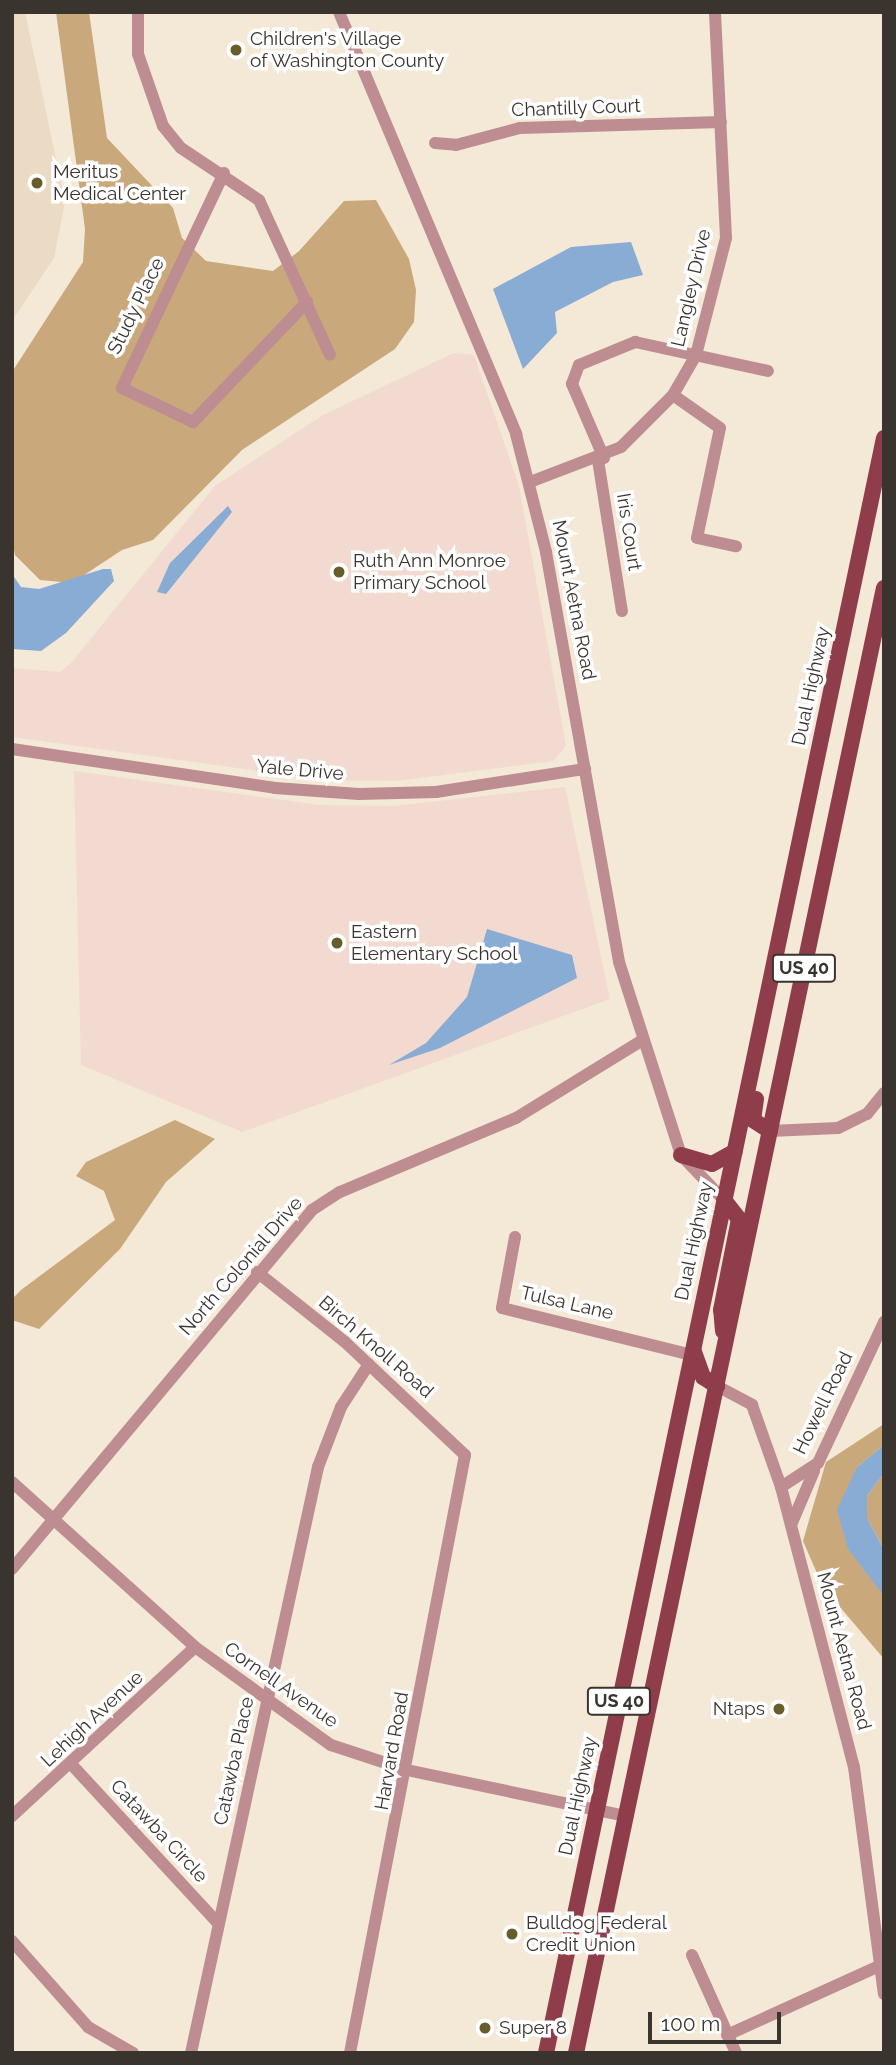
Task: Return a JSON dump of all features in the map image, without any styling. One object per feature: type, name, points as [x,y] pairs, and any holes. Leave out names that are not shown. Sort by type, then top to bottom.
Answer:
[{"type":"main road","name":"Dual Highway","points":[[546,2053],[884,438]]},
{"type":"main road","name":"US 40","points":[[576,2053],[884,589]]},
{"type":"main road","points":[[770,1131],[753,1115],[783,974],[777,949]]},
{"type":"main road","points":[[681,1155],[712,1164],[735,1151]]},
{"type":"main road","points":[[724,1200],[739,1219],[721,1310],[725,1348]]},
{"type":"main road","points":[[693,1352],[703,1377],[717,1385]]},
{"type":"main road","points":[[682,1404],[712,1410]]},
{"type":"street","points":[[138,12],[138,54],[163,126],[181,148],[224,173],[263,206],[330,355]]},
{"type":"street","name":"Mount Aetna Road","points":[[339,12],[500,389],[530,482],[585,769],[610,919],[643,1040],[681,1155],[724,1200]]},
{"type":"street","name":"Langley Drive","points":[[530,482],[601,459],[673,396],[696,355],[726,238],[715,12]]},
{"type":"street","name":"Chantilly Court","points":[[435,143],[456,145],[520,128],[721,122]]},
{"type":"street","name":"Study Place","points":[[224,173],[122,388],[193,422],[307,302]]},
{"type":"street","name":"Iris Court","points":[[622,611],[601,459],[572,384],[574,370],[635,342],[696,355]]},
{"type":"street","points":[[696,355],[768,370]]},
{"type":"street","points":[[673,396],[720,428],[697,538],[736,546]]},
{"type":"street","name":"Yale Drive","points":[[12,749],[275,788],[359,794],[447,790],[585,769]]},
{"type":"street","name":"North Colonial Drive","points":[[12,1569],[257,1272],[325,1200],[516,1118],[643,1040]]},
{"type":"street","points":[[770,1131],[838,1128],[867,1114],[884,1093]]},
{"type":"street","name":"Tulsa Lane","points":[[515,1237],[502,1308],[693,1352]]},
{"type":"street","name":"Birch Knoll Road","points":[[257,1272],[369,1364],[465,1455]]},
{"type":"street","name":"Howell Road","points":[[781,1487],[818,1463],[884,1322]]},
{"type":"street","name":"Catawba Place","points":[[191,2053],[318,1467],[341,1407],[369,1364]]},
{"type":"street","name":"Mount Aetna Road","points":[[717,1385],[752,1405],[781,1487],[854,1767],[884,1994]]},
{"type":"street","name":"Harvard Road","points":[[350,2053],[407,1770],[465,1455]]},
{"type":"street","points":[[791,1525],[818,1463]]},
{"type":"street","name":"Cornell Avenue","points":[[12,1482],[195,1647],[331,1745],[407,1770],[626,1816]]},
{"type":"street","name":"Lehigh Avenue","points":[[12,1816],[72,1765],[195,1647]]},
{"type":"street","name":"Catawba Circle","points":[[72,1765],[218,1923]]},
{"type":"street","points":[[12,1941],[88,2027],[133,2053]]},
{"type":"street","points":[[692,1955],[736,2053]]},
{"type":"street","points":[[727,2035],[879,1966]]},
{"type":"shaded area","name":"Meritus Medical Center","points":[[12,12],[25,12],[65,202],[54,258],[12,321]]},
{"type":"shaded area","points":[[56,12],[89,12],[107,138],[173,208],[182,238],[206,261],[273,271],[299,251],[344,201],[376,200],[409,259],[416,290],[414,322],[395,349],[242,450],[153,540],[122,550],[72,583],[40,580],[15,555],[12,539],[12,372],[83,262],[85,229]]},
{"type":"shaded area","name":"Ruth Ann Monroe Primary School","points":[[454,353],[474,355],[519,486],[566,746],[553,761],[396,781],[325,780],[12,737],[12,668],[60,672],[71,663],[215,486],[323,415]]},
{"type":"shaded area","name":"Eastern Elementary School","points":[[74,771],[320,805],[393,806],[565,787],[610,999],[242,1132],[81,1065]]},
{"type":"shaded area","points":[[175,1120],[215,1139],[166,1182],[120,1249],[39,1329],[12,1320],[12,1299],[21,1290],[115,1220],[104,1191],[76,1176],[86,1162]]},
{"type":"shaded area","points":[[884,1424],[884,1445],[857,1467],[884,1596],[884,1659],[823,1587],[803,1541],[826,1462]]},
{"type":"shaded area","points":[[884,1473],[884,1550],[867,1518],[867,1496]]},
{"type":"water","points":[[631,242],[643,275],[613,282],[555,312],[557,333],[523,369],[493,289],[571,247]]},
{"type":"water","points":[[228,506],[232,512],[166,594],[157,592],[170,563]]},
{"type":"water","points":[[103,569],[111,569],[114,581],[66,633],[41,651],[12,649],[12,574],[21,587],[39,589]]},
{"type":"water","points":[[487,929],[572,955],[577,978],[440,1048],[389,1065],[426,1043],[467,997]]},
{"type":"water","points":[[884,1445],[884,1473],[867,1496],[867,1518],[884,1550],[884,1596],[848,1549],[837,1510],[857,1467]]},
{"type":"place","name":"Children's Village of Washington County","points":[[236,50]]},
{"type":"place","name":"Meritus Medical Center","points":[[37,183]]},
{"type":"place","name":"Ruth Ann Monroe Primary School","points":[[339,572]]},
{"type":"place","name":"Eastern Elementary School","points":[[337,943]]},
{"type":"place","name":"Ntaps","points":[[779,1709]]},
{"type":"place","name":"Bulldog Federal Credit Union","points":[[512,1934]]},
{"type":"place","name":"Super 8","points":[[485,2028]]}]
